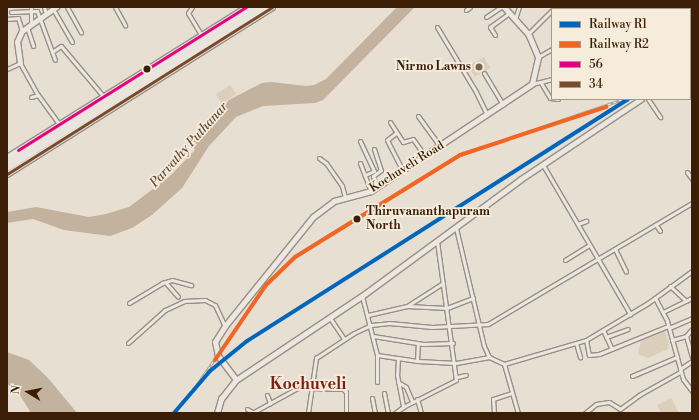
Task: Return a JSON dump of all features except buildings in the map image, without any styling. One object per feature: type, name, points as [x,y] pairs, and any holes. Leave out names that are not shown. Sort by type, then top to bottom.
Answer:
[{"type":"highway","points":[[7,168],[218,33],[255,7]]},
{"type":"highway","points":[[7,162],[218,33],[265,7]]},
{"type":"highway","points":[[53,139],[62,139]]},
{"type":"street","points":[[44,7],[46,14]]},
{"type":"street","points":[[66,7],[81,32]]},
{"type":"street","points":[[115,7],[125,25]]},
{"type":"street","points":[[192,7],[188,14],[201,35]]},
{"type":"street","points":[[7,157],[201,35],[218,33],[246,7]]},
{"type":"street","points":[[7,174],[62,139],[218,33],[272,7]]},
{"type":"street","points":[[466,10],[470,7]]},
{"type":"street","points":[[486,17],[501,7]]},
{"type":"street","points":[[504,7],[528,34],[538,57],[532,84],[551,79]]},
{"type":"street","points":[[514,19],[519,7]]},
{"type":"street","points":[[674,8],[678,7]]},
{"type":"street","points":[[59,124],[38,95],[20,63],[17,42],[22,31],[54,8],[72,42]]},
{"type":"street","points":[[31,9],[29,26],[34,46]]},
{"type":"street","points":[[10,12],[31,9],[37,11],[55,60]]},
{"type":"street","points":[[528,34],[551,10]]},
{"type":"street","points":[[495,35],[490,28],[509,13]]},
{"type":"street","points":[[7,19],[19,19],[22,31]]},
{"type":"street","points":[[437,27],[476,92],[487,115]]},
{"type":"street","points":[[52,52],[61,46],[104,96]]},
{"type":"street","points":[[538,57],[551,50]]},
{"type":"street","points":[[7,69],[20,63]]},
{"type":"street","points":[[484,72],[503,105]]},
{"type":"street","points":[[541,83],[551,98]]},
{"type":"street","name":"Kochuveli Road","points":[[236,380],[215,350],[215,342],[225,326],[313,217],[334,201],[371,191],[376,186],[503,105],[532,84]]},
{"type":"street","points":[[31,97],[38,95]]},
{"type":"street","points":[[217,413],[221,399],[236,380],[362,296],[543,164],[639,100]]},
{"type":"street","points":[[649,100],[660,117]]},
{"type":"street","points":[[418,116],[440,146]]},
{"type":"street","points":[[390,122],[403,142],[414,139],[424,155]]},
{"type":"street","points":[[396,133],[387,140],[402,170]]},
{"type":"street","points":[[360,141],[374,171],[365,175]]},
{"type":"street","points":[[374,149],[381,170],[373,176],[376,186]]},
{"type":"street","points":[[319,158],[326,163],[342,186],[345,197]]},
{"type":"street","points":[[360,163],[371,191]]},
{"type":"street","points":[[543,164],[630,314]]},
{"type":"street","points":[[688,172],[692,179]]},
{"type":"street","points":[[308,413],[316,358],[344,339],[371,326],[389,323],[451,327],[480,326],[497,319],[692,203]]},
{"type":"street","points":[[578,224],[586,221]]},
{"type":"street","points":[[656,225],[660,231]]},
{"type":"street","points":[[456,228],[489,357]]},
{"type":"street","points":[[395,413],[417,398],[454,382],[457,377],[451,327],[437,242]]},
{"type":"street","points":[[564,260],[589,245]]},
{"type":"street","points":[[614,249],[626,272]]},
{"type":"street","points":[[377,355],[417,361],[456,363],[489,357],[504,364],[586,340],[655,298],[692,271]]},
{"type":"street","points":[[129,304],[162,283],[172,280],[191,285]]},
{"type":"street","points":[[166,283],[178,297]]},
{"type":"street","points":[[407,306],[443,283]]},
{"type":"street","points":[[670,286],[686,301]]},
{"type":"street","points":[[362,296],[371,326],[377,355],[377,382]]},
{"type":"street","points":[[368,315],[407,306],[447,308],[473,298]]},
{"type":"street","points":[[655,298],[669,327],[680,370],[685,383],[692,391]]},
{"type":"street","points":[[663,312],[692,298]]},
{"type":"street","points":[[128,343],[165,310],[184,301],[196,299],[215,305],[225,326]]},
{"type":"street","points":[[330,318],[344,339]]},
{"type":"street","points":[[586,340],[589,355],[612,349],[692,318]]},
{"type":"street","points":[[606,336],[628,329]]},
{"type":"street","points":[[672,340],[686,336],[692,329]]},
{"type":"street","points":[[603,330],[612,349]]},
{"type":"street","points":[[373,336],[418,344],[453,343]]},
{"type":"street","points":[[686,336],[692,357]]},
{"type":"street","points":[[576,343],[580,357]]},
{"type":"street","points":[[417,361],[418,344]]},
{"type":"street","points":[[632,376],[677,357]]},
{"type":"street","points":[[398,358],[398,382],[403,407]]},
{"type":"street","points":[[585,413],[591,411],[596,404],[608,402],[620,409],[692,361]]},
{"type":"street","points":[[504,364],[518,413]]},
{"type":"street","points":[[457,377],[466,375]]},
{"type":"street","points":[[247,409],[253,413],[312,380]]},
{"type":"street","points":[[398,382],[406,387],[412,401]]},
{"type":"street","points":[[311,388],[343,389],[346,392],[346,413]]},
{"type":"street","points":[[384,392],[388,413]]},
{"type":"street","points":[[494,413],[493,399],[512,393]]},
{"type":"street","points":[[267,395],[270,403]]},
{"type":"street","points":[[372,398],[375,413]]},
{"type":"street","points":[[417,398],[421,413]]},
{"type":"shaded area","points":[[397,7],[415,7],[323,100],[315,103],[263,106],[236,117],[209,146],[182,188],[152,215],[132,228],[110,236],[64,230],[33,219],[7,223],[7,212],[36,207],[89,217],[106,214],[129,207],[170,176],[195,150],[191,144],[229,100],[262,83],[271,82],[306,86],[314,85],[326,79]]},
{"type":"shaded area","name":"Nirmo Lawns","points":[[484,57],[490,68],[475,77],[468,66]]},
{"type":"shaded area","points":[[230,85],[236,94],[222,104],[216,95]]},
{"type":"shaded area","points":[[663,328],[669,342],[668,349],[648,358],[638,354],[642,335]]},
{"type":"shaded area","points":[[7,352],[29,360],[48,378],[77,413],[31,413],[18,392],[7,384]]},
{"type":"shaded area","points":[[671,398],[679,413],[661,413],[657,405]]},
{"type":"railway","points":[[194,389],[266,285],[295,257],[460,155],[621,100]]},
{"type":"rail line","name":"R1","points":[[174,413],[210,371],[247,341],[626,100]]},
{"type":"rail line","name":"R2","points":[[215,360],[266,285],[295,257],[460,155],[606,107]]},
{"type":"transit line","name":"56","points":[[18,150],[246,7]]},
{"type":"transit line","name":"34","points":[[7,174],[272,7]]},
{"type":"place","name":"Nirmo Lawns","points":[[479,67]]},
{"type":"place","name":"Thiruvananthapuram North","points":[[357,219]]},
{"type":"district","name":"Kochuveli","points":[[308,384]]},
{"type":"water label","name":"Parvathy Puthanar","points":[[189,145]]}]
